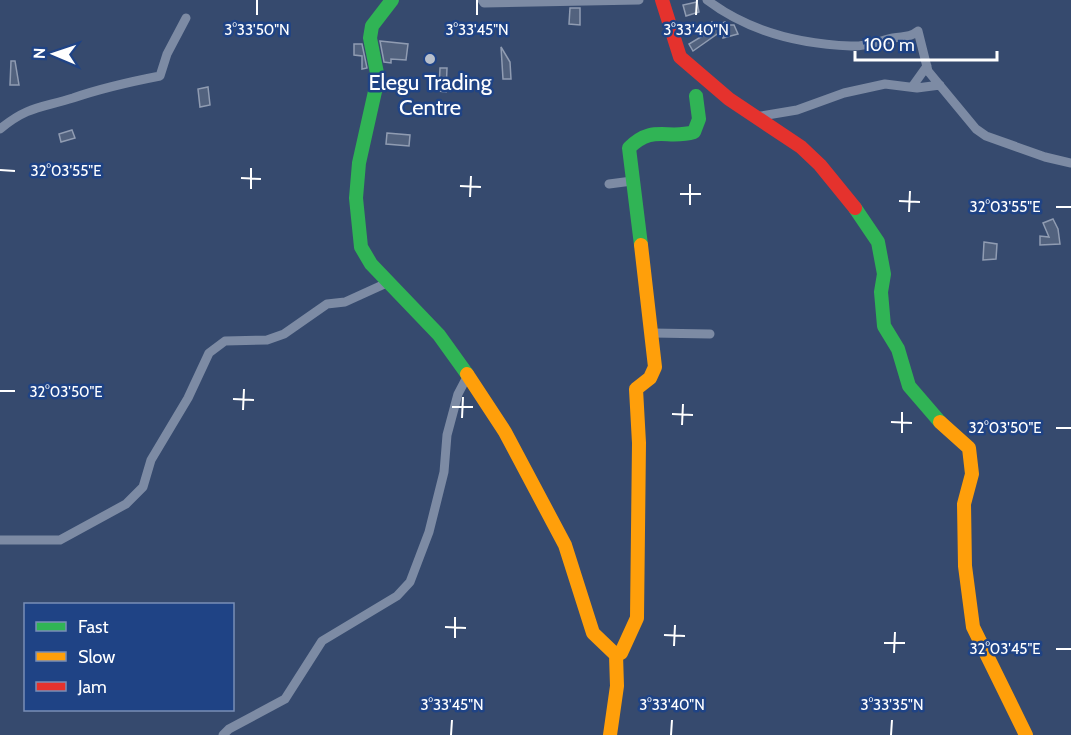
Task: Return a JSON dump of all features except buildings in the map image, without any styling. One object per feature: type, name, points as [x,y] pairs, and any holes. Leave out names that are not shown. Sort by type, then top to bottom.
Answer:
[{"type":"street","points":[[392,0],[372,26],[370,38],[378,78],[359,163],[356,198],[361,247],[371,264],[439,335],[468,375],[505,432],[565,545],[593,633],[616,655],[617,686],[610,735]]},
{"type":"street","points":[[482,0],[484,3],[639,0]]},
{"type":"street","points":[[662,0],[680,57],[755,117],[801,147],[820,165],[878,242],[884,274],[881,292],[884,326],[898,349],[909,386],[951,434],[969,448],[972,474],[963,504],[965,566],[973,627],[1026,735]]},
{"type":"street","points":[[707,0],[727,15],[761,31],[823,43],[859,46],[893,38],[909,38],[918,31],[927,66],[976,129],[986,136],[1003,140],[1045,157],[1071,163]]},
{"type":"street","points":[[0,129],[20,112],[101,87],[160,76],[166,54],[186,18]]},
{"type":"street","points":[[912,87],[927,66]]},
{"type":"street","points":[[755,117],[797,110],[867,87],[885,84],[912,87],[940,85]]},
{"type":"street","points":[[616,655],[621,653],[637,618],[639,443],[636,389],[650,378],[655,367],[629,148],[640,136],[648,137],[659,132],[683,135],[694,132],[699,119],[696,96]]},
{"type":"street","points":[[609,184],[632,181]]},
{"type":"street","points":[[0,540],[60,540],[126,504],[143,487],[151,460],[188,398],[209,353],[225,341],[267,340],[284,334],[327,304],[345,302],[389,282]]},
{"type":"street","points":[[652,333],[710,334]]},
{"type":"street","points":[[223,735],[229,729],[285,699],[322,641],[397,596],[410,582],[429,532],[444,472],[447,435],[458,394],[468,375]]},
{"type":"traffic: fast","points":[[392,0],[372,26],[370,38],[378,78],[359,163],[356,198],[361,247],[371,264],[439,335],[467,374]]},
{"type":"traffic: fast","points":[[641,245],[629,148],[645,136],[653,134],[694,132],[699,119],[696,96]]},
{"type":"traffic: fast","points":[[855,208],[878,242],[884,274],[881,292],[884,326],[898,349],[909,386],[940,422]]},
{"type":"traffic: slow","points":[[616,655],[621,653],[637,618],[639,443],[636,389],[650,378],[655,367],[641,245]]},
{"type":"traffic: slow","points":[[467,374],[505,432],[565,545],[593,633],[616,655],[617,686],[610,735]]},
{"type":"traffic: slow","points":[[940,422],[969,448],[972,474],[964,504],[965,566],[973,627],[1026,735]]},
{"type":"traffic: jam","points":[[662,0],[680,57],[729,99],[801,147],[820,165],[855,208]]},
{"type":"place","name":"Elegu Trading Centre","points":[[430,59]]}]
